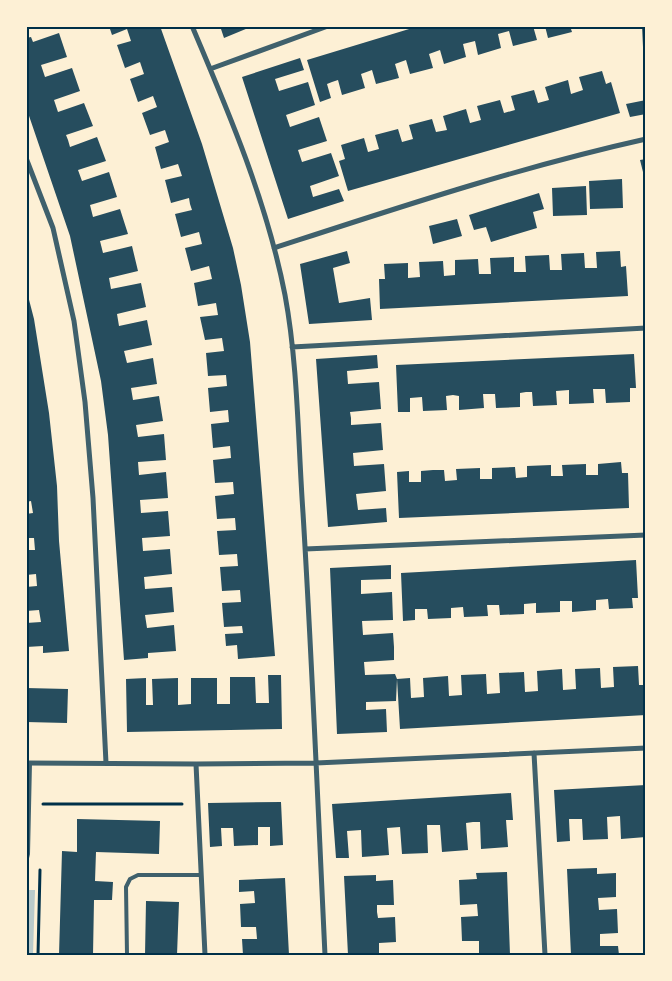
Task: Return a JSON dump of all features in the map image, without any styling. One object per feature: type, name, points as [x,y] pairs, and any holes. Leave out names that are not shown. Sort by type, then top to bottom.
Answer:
[{"type":"street","points":[[192,26],[244,154],[274,248],[285,297],[292,347],[305,549],[325,955]]},
{"type":"street","points":[[210,69],[328,26]]},
{"type":"street","points":[[274,248],[463,188],[597,150],[646,139]]},
{"type":"street","points":[[26,158],[53,228],[74,321],[85,402],[93,498],[106,763]]},
{"type":"street","points":[[292,347],[646,328]]},
{"type":"street","points":[[305,549],[646,535]]},
{"type":"street","points":[[28,763],[316,763],[646,748]]},
{"type":"street","points":[[534,753],[545,955]]},
{"type":"street","points":[[196,764],[204,955]]},
{"type":"lane","points":[[26,862],[30,804],[28,763]]},
{"type":"lane","points":[[127,955],[126,887],[130,879],[138,875],[201,875]]},
{"type":"path","points":[[30,804],[198,804]]},
{"type":"path","points":[[28,854],[40,863],[38,955]]},
{"type":"shaded area","points":[[26,890],[35,890],[33,955],[26,955]]},
{"type":"building","points":[[109,26],[160,26],[202,144],[233,248],[250,342],[275,656],[238,659],[237,645],[226,646],[225,634],[243,633],[242,626],[224,627],[222,603],[241,602],[240,590],[222,591],[220,567],[238,566],[237,554],[219,555],[217,531],[236,530],[235,518],[217,519],[215,496],[234,494],[233,482],[215,483],[213,460],[231,458],[230,446],[213,448],[211,424],[229,422],[228,410],[210,412],[208,388],[227,386],[226,375],[208,376],[206,353],[224,351],[222,338],[205,340],[200,317],[218,315],[216,303],[198,306],[194,283],[212,279],[209,266],[191,271],[185,248],[202,244],[199,232],[181,237],[175,214],[192,210],[189,198],[171,203],[165,180],[182,176],[178,164],[161,169],[155,147],[169,142],[165,130],[150,135],[142,113],[157,107],[153,96],[138,102],[130,79],[144,74],[140,62],[125,68],[117,45],[131,41],[127,29],[112,35]]},
{"type":"building","points":[[220,26],[253,26],[224,38]]},
{"type":"building","points":[[419,26],[533,26],[537,40],[513,46],[509,31],[498,34],[501,48],[478,55],[475,41],[463,44],[466,57],[444,64],[440,50],[429,54],[433,68],[410,74],[406,60],[395,64],[399,78],[376,84],[372,70],[361,74],[365,88],[342,95],[338,80],[327,84],[331,98],[320,102],[307,60]]},
{"type":"building","points":[[545,26],[570,26],[572,32],[548,38]]},
{"type":"building","points":[[642,26],[646,26],[646,47],[643,47]]},
{"type":"building","points":[[59,33],[67,57],[41,65],[45,77],[72,68],[80,91],[54,100],[58,112],[84,103],[93,126],[66,135],[70,147],[97,137],[106,161],[78,170],[82,181],[109,172],[117,197],[90,205],[93,217],[120,209],[128,234],[100,241],[103,253],[132,246],[138,271],[109,278],[111,289],[141,283],[146,307],[117,314],[119,326],[147,320],[152,345],[124,351],[127,363],[153,358],[157,384],[131,388],[133,400],[159,396],[163,421],[136,425],[138,437],[164,434],[166,460],[138,462],[139,475],[166,472],[168,498],[140,500],[141,513],[168,511],[170,536],[142,538],[143,551],[170,549],[172,574],[144,577],[145,589],[172,587],[174,612],[145,615],[147,628],[174,625],[176,651],[148,653],[148,658],[124,660],[108,435],[101,381],[70,236],[26,107],[26,38],[31,37],[33,42]]},
{"type":"building","points":[[300,58],[304,70],[275,79],[279,91],[308,82],[315,105],[286,115],[290,127],[319,117],[327,141],[298,150],[302,162],[331,153],[339,176],[310,186],[313,197],[339,189],[344,201],[288,219],[242,77]]},
{"type":"building","points":[[643,60],[646,60],[646,85],[644,85]]},
{"type":"building","points":[[602,71],[606,84],[611,82],[620,113],[348,191],[339,161],[345,159],[341,145],[364,138],[368,152],[379,149],[375,135],[398,129],[402,142],[413,139],[409,125],[432,119],[436,132],[447,130],[443,116],[466,109],[470,123],[481,120],[477,106],[500,100],[504,113],[515,110],[511,96],[534,90],[538,103],[549,100],[545,87],[568,80],[571,94],[583,90],[579,77]]},
{"type":"building","points":[[646,100],[646,114],[630,117],[626,104]]},
{"type":"building","points":[[646,159],[646,172],[643,172],[640,160]]},
{"type":"building","points":[[622,179],[623,208],[590,209],[589,181]]},
{"type":"building","points":[[586,186],[587,215],[553,216],[552,188]]},
{"type":"building","points":[[539,193],[544,209],[533,212],[537,228],[491,242],[486,227],[474,230],[469,215]]},
{"type":"building","points":[[457,219],[462,236],[433,244],[429,226]]},
{"type":"building","points":[[347,251],[350,263],[333,268],[339,303],[370,298],[372,320],[309,324],[300,264]]},
{"type":"building","points":[[620,251],[621,267],[626,266],[628,296],[380,309],[379,279],[385,279],[384,264],[408,263],[408,278],[420,277],[419,262],[443,261],[444,276],[455,275],[455,260],[478,259],[479,274],[491,274],[490,258],[514,257],[514,272],[526,272],[525,256],[549,255],[550,270],[562,270],[561,254],[584,253],[585,268],[597,268],[596,252]]},
{"type":"building","points":[[26,288],[34,319],[49,413],[57,486],[59,541],[69,651],[43,653],[43,646],[26,647],[26,623],[41,622],[39,610],[26,611],[26,587],[37,586],[36,574],[26,575],[26,550],[35,550],[34,538],[26,538],[26,514],[33,513],[31,501],[26,502],[26,478],[29,478],[28,466],[26,466]]},
{"type":"building","points":[[634,354],[636,388],[630,388],[630,402],[606,403],[605,389],[593,389],[594,403],[569,404],[569,390],[556,391],[557,405],[533,406],[532,392],[526,392],[520,393],[520,407],[496,408],[495,394],[483,394],[484,408],[459,410],[459,396],[453,395],[446,396],[447,410],[423,411],[422,397],[410,398],[410,412],[398,412],[396,365]]},
{"type":"building","points":[[377,355],[378,368],[347,371],[348,384],[379,382],[381,409],[350,412],[351,425],[381,423],[383,450],[353,453],[354,466],[384,464],[386,491],[356,494],[358,510],[386,508],[387,522],[328,527],[316,359]]},
{"type":"building","points":[[621,462],[622,473],[628,473],[629,508],[399,518],[397,472],[409,471],[409,482],[421,482],[421,471],[444,470],[445,481],[457,480],[456,469],[480,468],[480,479],[492,479],[492,468],[515,467],[516,478],[527,477],[527,466],[551,465],[551,476],[563,476],[562,465],[586,464],[586,475],[598,475],[598,464]]},
{"type":"building","points":[[636,560],[638,598],[632,598],[633,608],[609,609],[608,599],[596,600],[596,610],[572,612],[572,601],[560,601],[560,612],[536,613],[536,603],[524,604],[524,614],[500,615],[499,605],[487,605],[488,616],[464,617],[463,607],[451,608],[451,618],[428,619],[427,609],[415,609],[415,620],[403,621],[401,573]]},
{"type":"building","points":[[391,565],[391,579],[361,580],[361,594],[392,592],[393,620],[362,621],[363,635],[393,633],[394,660],[364,662],[365,675],[395,674],[397,679],[396,701],[366,702],[366,710],[386,709],[387,732],[337,734],[330,568]]},
{"type":"building","points":[[638,666],[639,685],[646,685],[646,715],[400,729],[397,679],[410,678],[411,698],[424,697],[423,678],[448,676],[449,696],[462,695],[461,675],[486,674],[487,694],[500,693],[499,673],[524,672],[525,692],[538,691],[537,671],[562,669],[563,690],[576,689],[575,669],[600,668],[601,688],[614,687],[613,667]]},
{"type":"building","points":[[268,675],[281,675],[282,729],[127,732],[126,679],[146,678],[146,705],[153,705],[152,679],[178,678],[178,705],[191,704],[191,678],[217,678],[217,704],[230,704],[230,677],[255,677],[256,703],[269,703]]},
{"type":"building","points":[[26,688],[68,689],[67,723],[26,722]]},
{"type":"building","points":[[646,785],[646,837],[621,839],[620,816],[607,817],[608,839],[583,840],[582,819],[569,819],[570,841],[557,842],[554,790]]},
{"type":"building","points":[[511,793],[513,820],[506,820],[508,847],[481,849],[480,822],[473,822],[466,823],[468,850],[442,852],[440,825],[427,825],[428,853],[402,854],[400,827],[387,828],[389,855],[362,857],[361,830],[347,831],[349,858],[336,858],[332,804]]},
{"type":"building","points":[[281,802],[283,845],[270,846],[270,827],[258,827],[258,845],[234,846],[233,828],[221,828],[222,846],[210,847],[208,803]]},
{"type":"building","points":[[77,819],[160,821],[159,854],[96,852],[95,881],[113,882],[112,900],[94,900],[93,955],[59,955],[62,851],[77,852]]},
{"type":"building","points":[[597,868],[597,874],[616,873],[616,897],[598,898],[599,910],[617,909],[618,933],[600,934],[600,946],[618,946],[619,955],[571,955],[567,869]]},
{"type":"building","points":[[507,872],[510,955],[479,955],[479,941],[462,941],[461,917],[478,916],[477,904],[460,905],[459,880],[477,879],[476,873]]},
{"type":"building","points":[[376,875],[376,881],[393,880],[394,905],[377,905],[377,912],[378,918],[395,917],[396,942],[379,943],[379,955],[348,955],[344,876]]},
{"type":"building","points":[[285,878],[289,955],[243,955],[242,939],[257,939],[256,927],[241,927],[240,904],[255,903],[254,891],[239,892],[239,880]]},
{"type":"building","points":[[146,901],[179,902],[177,955],[145,955]]}]
